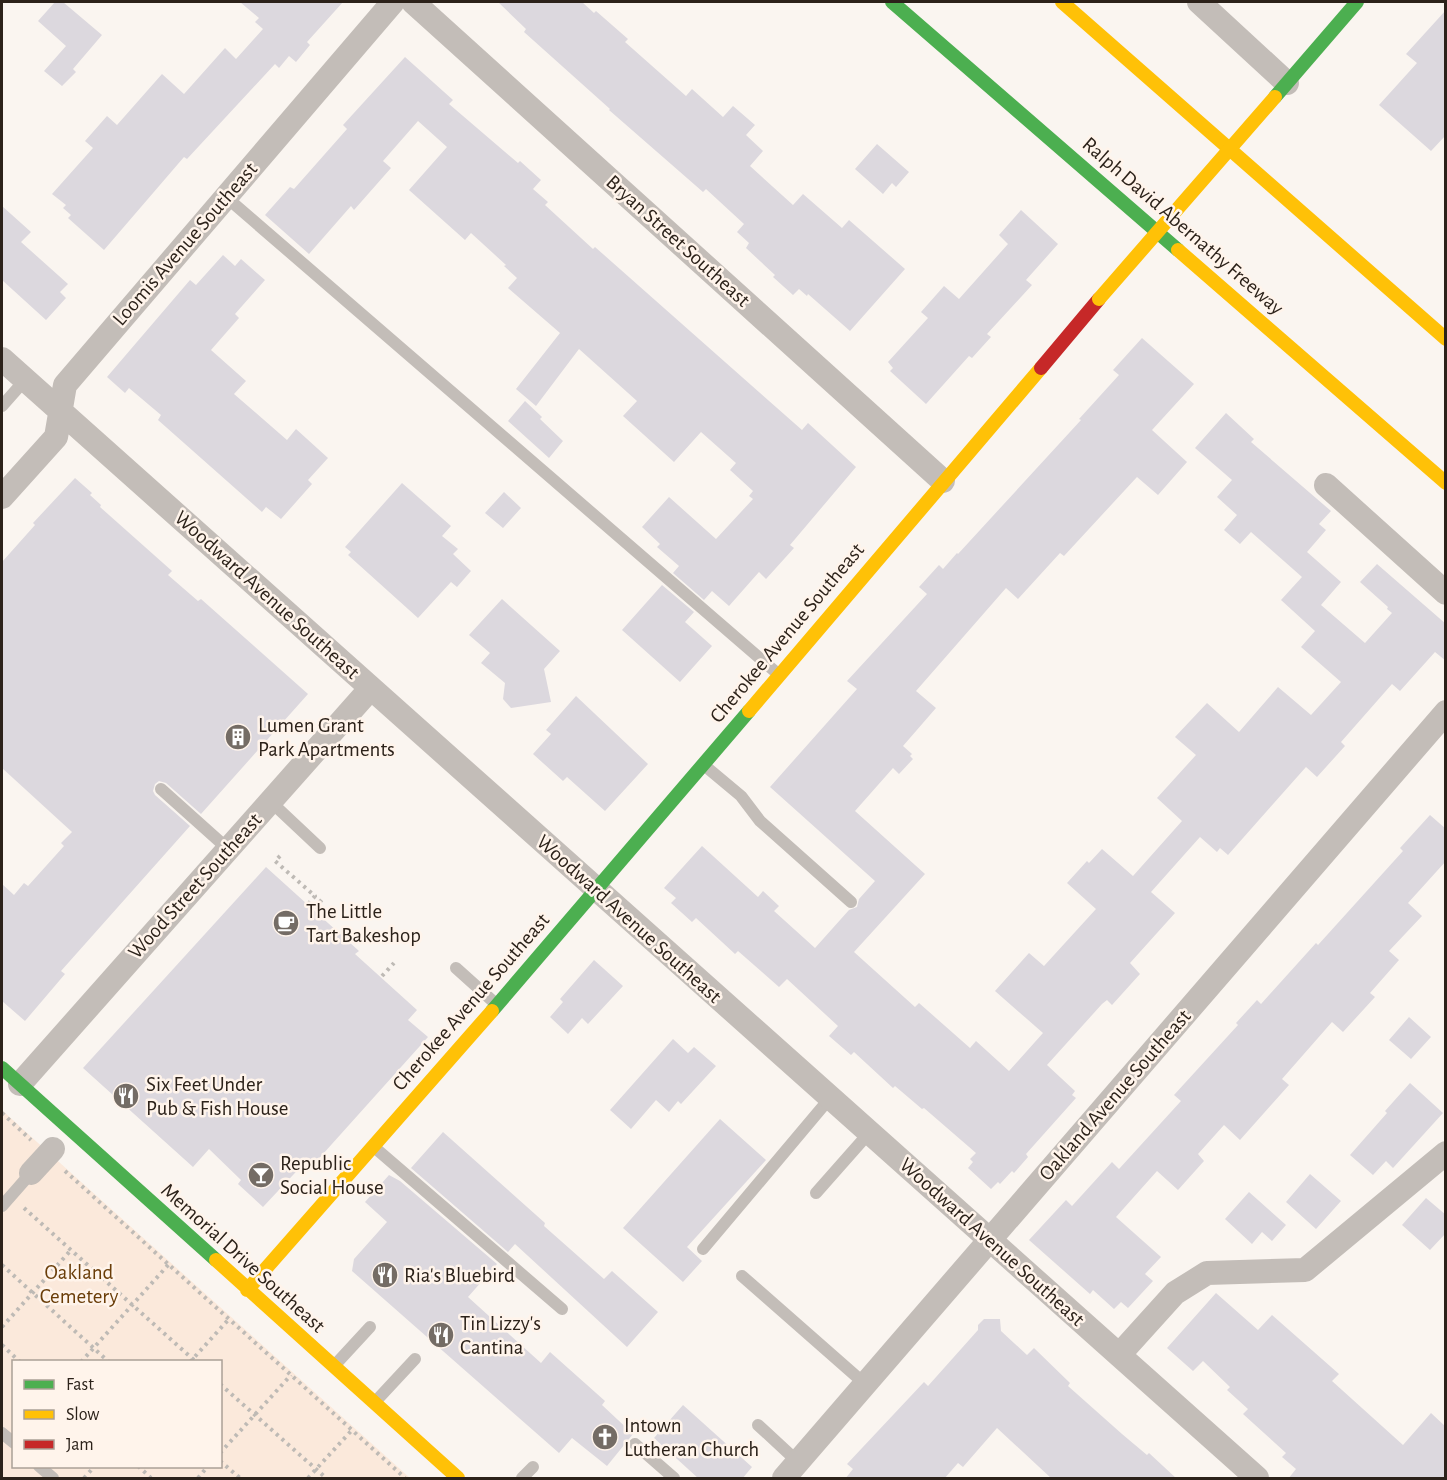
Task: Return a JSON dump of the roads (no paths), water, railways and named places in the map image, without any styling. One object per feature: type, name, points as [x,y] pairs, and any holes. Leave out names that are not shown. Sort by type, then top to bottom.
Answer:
[{"type":"main road","name":"Ralph David Abernathy Freeway","points":[[891,2],[1446,483]]},
{"type":"main road","points":[[1062,2],[1446,339]]},
{"type":"main road","name":"Cherokee Avenue Southeast","points":[[247,1290],[597,890],[943,481],[1357,2]]},
{"type":"main road","name":"Memorial Drive Southeast","points":[[2,1068],[458,1479]]},
{"type":"street","name":"Loomis Avenue Southeast","points":[[2,497],[56,437],[64,385],[393,2]]},
{"type":"street","name":"Bryan Street Southeast","points":[[413,2],[943,481]]},
{"type":"street","points":[[1199,2],[1281,90]]},
{"type":"street","name":"Woodward Avenue Southeast","points":[[2,359],[1257,1479]]},
{"type":"street","points":[[1326,485],[1446,592]]},
{"type":"street","name":"Wood Street Southeast","points":[[20,1084],[371,688]]},
{"type":"street","name":"Oakland Avenue Southeast","points":[[791,1470],[1446,712]]},
{"type":"street","points":[[31,1173],[50,1152]]},
{"type":"street","points":[[1119,1355],[1175,1293],[1208,1273],[1305,1270],[1446,1153]]},
{"type":"lane","points":[[226,197],[779,675]]},
{"type":"lane","points":[[2,406],[25,380]]},
{"type":"lane","points":[[703,765],[741,796],[760,821],[851,902]]},
{"type":"lane","points":[[161,789],[228,849]]},
{"type":"lane","points":[[270,801],[320,848]]},
{"type":"lane","points":[[456,968],[496,1005]]},
{"type":"lane","points":[[703,1249],[830,1098]]},
{"type":"lane","points":[[816,1193],[869,1133]]},
{"type":"lane","points":[[373,1146],[562,1309]]},
{"type":"lane","points":[[2,1206],[31,1173]]},
{"type":"lane","points":[[742,1276],[866,1384]]},
{"type":"lane","points":[[334,1367],[370,1327]]},
{"type":"lane","points":[[374,1404],[415,1359]]},
{"type":"lane","points":[[758,1425],[791,1470]]},
{"type":"lane","points":[[635,1444],[674,1479]]},
{"type":"lane","points":[[522,1479],[533,1467]]},
{"type":"lane","points":[[40,1468],[53,1479]]},
{"type":"place","name":"Lumen Grant Park Apartments","points":[[238,737]]},
{"type":"place","name":"The Little Tart Bakeshop","points":[[286,923]]},
{"type":"place","name":"Six Feet Under Pub & Fish House","points":[[126,1096]]},
{"type":"place","name":"Republic Social House","points":[[261,1175]]},
{"type":"place","name":"Ria's Bluebird","points":[[385,1275]]},
{"type":"place","name":"Tin Lizzy's Cantina","points":[[441,1335]]},
{"type":"place","name":"Intown Lutheran Church","points":[[605,1437]]},
{"type":"park label","name":"Oakland Cemetery","points":[[79,1284]]}]
